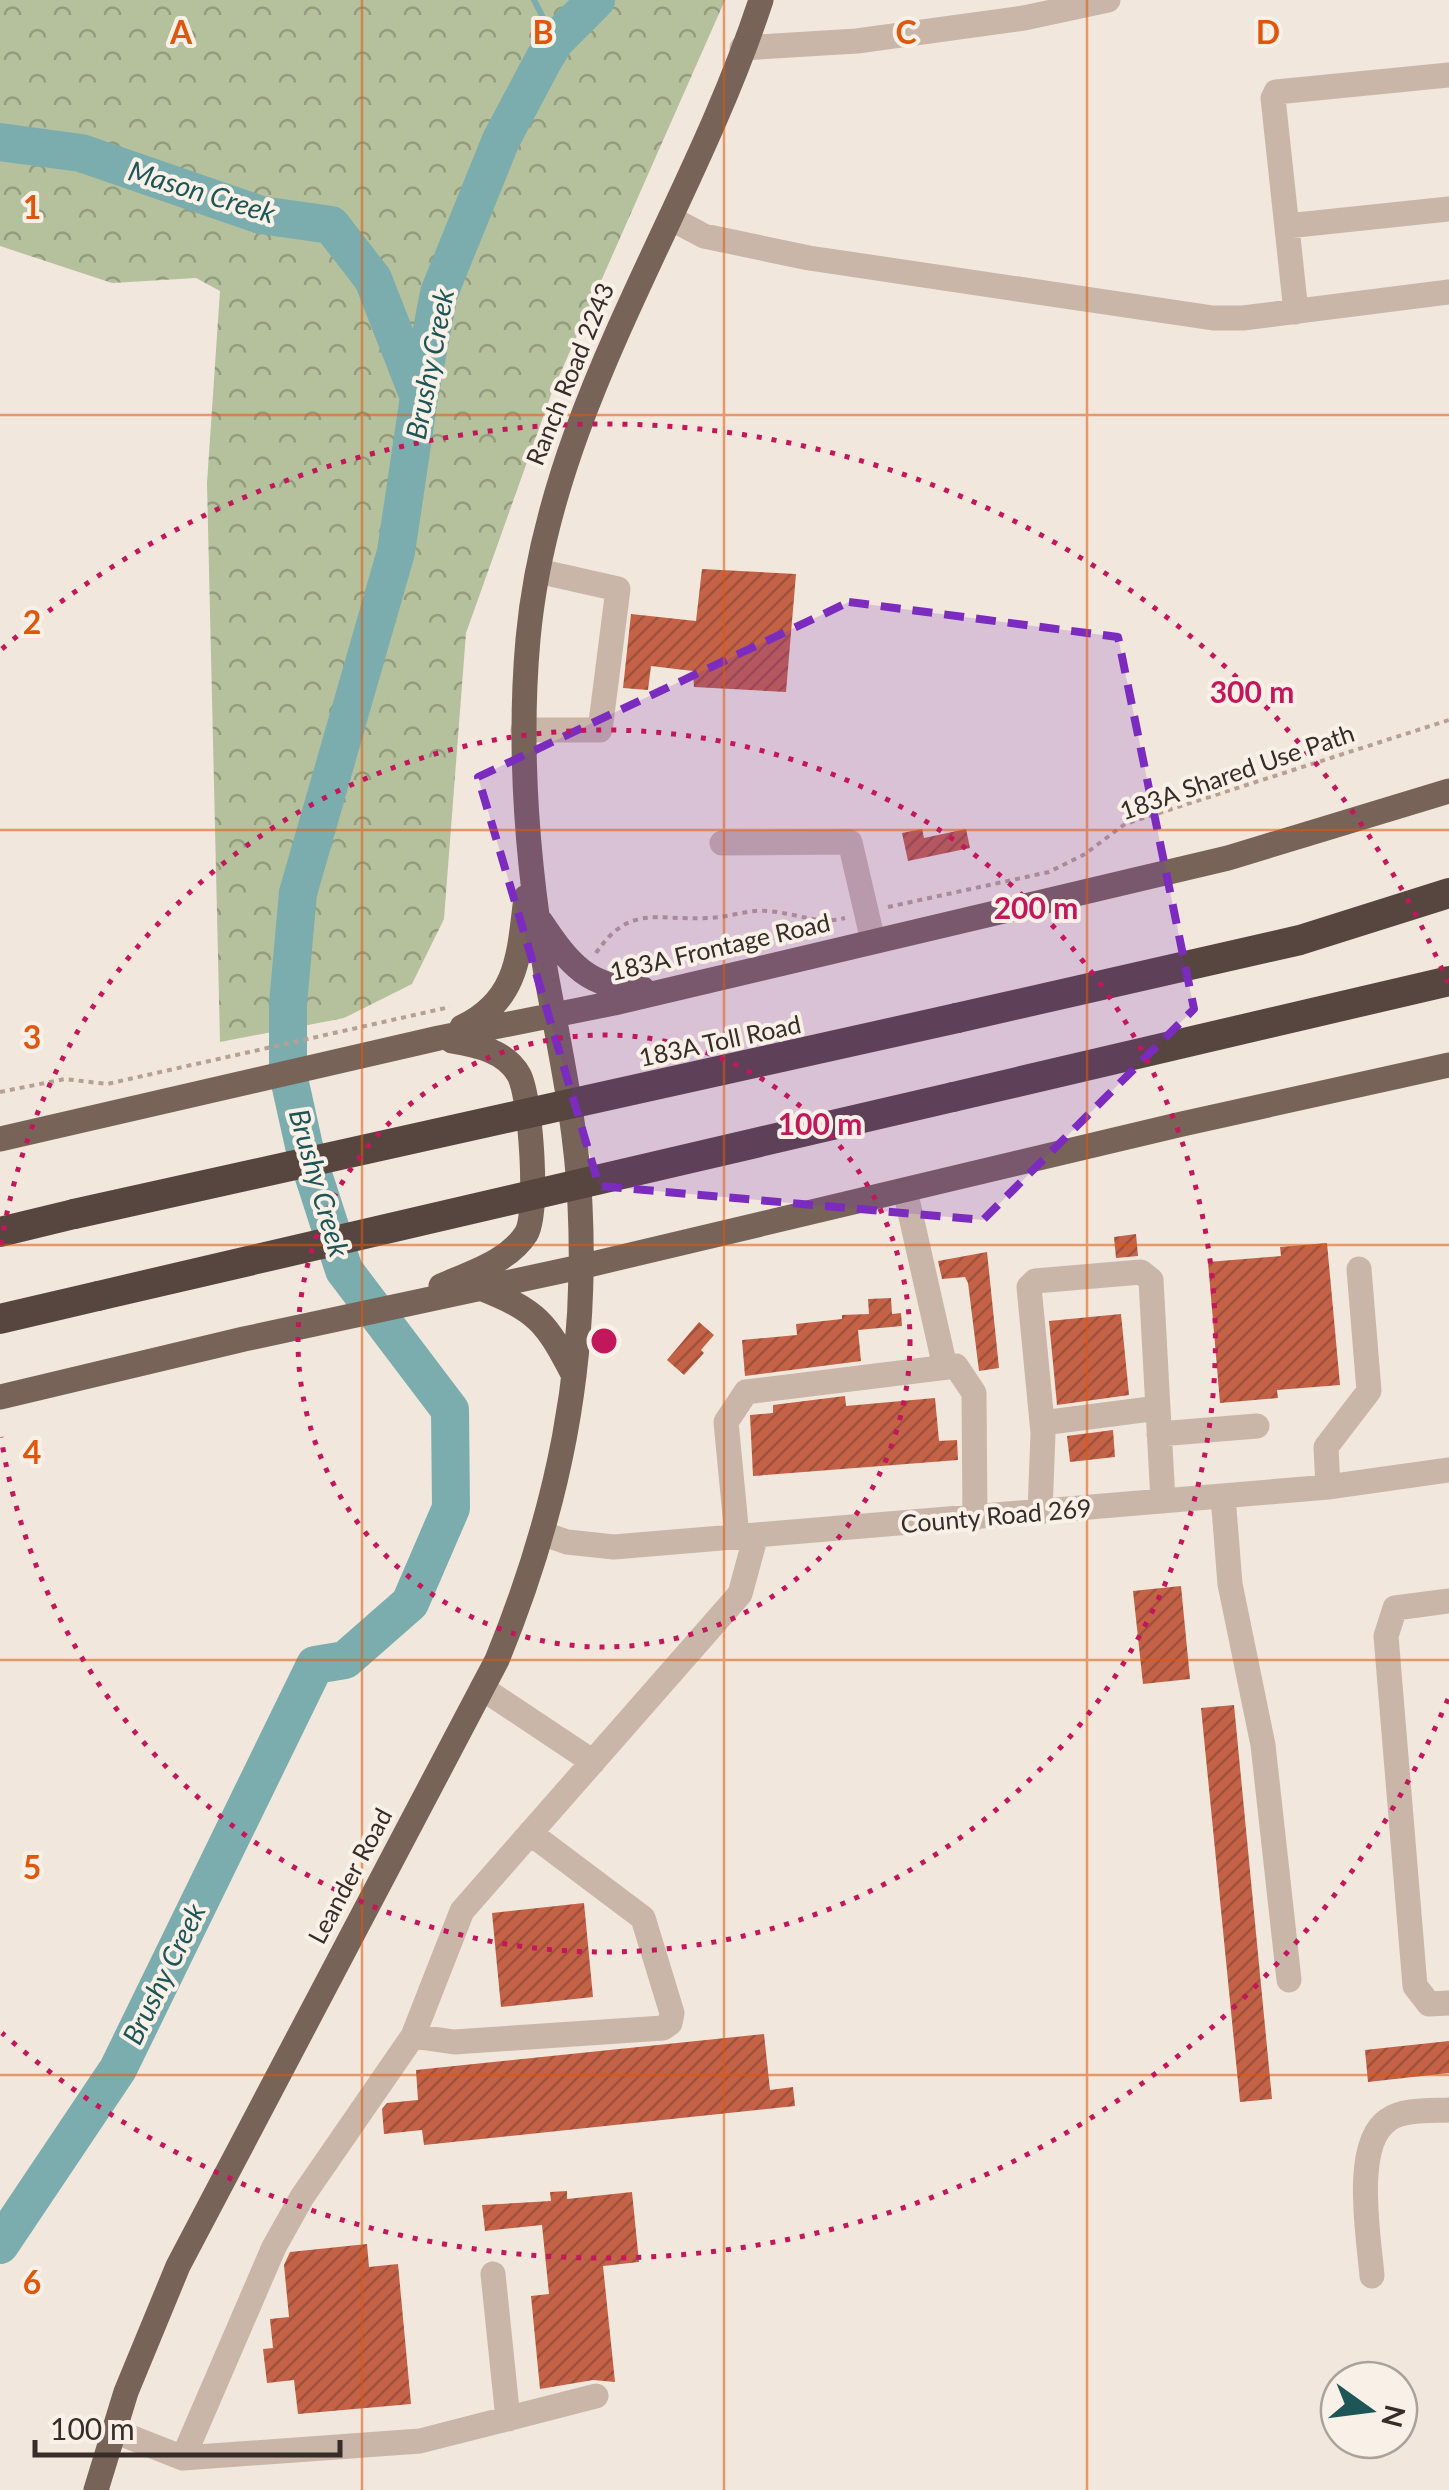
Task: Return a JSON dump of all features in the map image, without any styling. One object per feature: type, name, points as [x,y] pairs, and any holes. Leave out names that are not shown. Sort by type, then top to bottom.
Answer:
[{"type":"highway","name":"183A Toll Road","points":[[0,1232],[1300,940],[1449,894]]},
{"type":"highway","points":[[0,1319],[1449,981]]},
{"type":"main road","name":"Ranch Road 2243","points":[[580,1268],[576,1158],[530,862],[523,730],[528,634],[555,494],[576,428],[614,336],[699,158],[760,0]]},
{"type":"main road","name":"183A Frontage Road","points":[[0,1139],[678,988],[1228,858],[1449,790]]},
{"type":"main road","points":[[440,1038],[486,1015],[509,983],[518,958],[530,862]]},
{"type":"main road","points":[[538,917],[566,959],[588,976],[626,989],[678,988]]},
{"type":"main road","points":[[440,1038],[486,1047],[519,1075],[534,1152],[528,1232],[473,1284]]},
{"type":"main road","points":[[0,1397],[473,1284],[580,1268],[1449,1065]]},
{"type":"main road","name":"Leander Road","points":[[96,2490],[112,2430],[178,2266],[482,1688],[524,1594],[544,1534],[567,1433],[580,1268]]},
{"type":"main road","points":[[473,1284],[515,1302],[544,1323],[574,1376]]},
{"type":"street","points":[[742,48],[857,41],[1024,18],[1067,3],[1108,0]]},
{"type":"street","points":[[1296,312],[1273,98],[1276,92],[1449,75]]},
{"type":"street","points":[[1287,226],[1449,209]]},
{"type":"street","points":[[670,218],[704,236],[882,270],[1213,318],[1242,318],[1449,292]]},
{"type":"street","points":[[523,730],[600,730],[618,588],[538,572]]},
{"type":"street","points":[[722,843],[850,842],[874,942]]},
{"type":"street","points":[[906,1190],[946,1367]]},
{"type":"street","points":[[1328,1486],[1326,1446],[1369,1392],[1359,1269]]},
{"type":"street","points":[[1040,1512],[1042,1423],[1029,1287],[1035,1282],[1141,1272],[1151,1280],[1163,1501]]},
{"type":"street","points":[[183,2458],[274,2247],[302,2197],[413,2036],[462,1911],[740,1594],[747,1536],[726,1422],[746,1392],[956,1366],[974,1393],[976,1518]]},
{"type":"street","points":[[1042,1423],[1158,1421],[1257,1426]]},
{"type":"street","name":"County Road 269","points":[[544,1534],[567,1542],[614,1547],[1223,1496],[1449,1470]]},
{"type":"street","points":[[1223,1496],[1230,1584],[1263,1745],[1289,1980]]},
{"type":"street","points":[[1449,1600],[1395,1608],[1386,1636],[1416,1986],[1429,2004],[1449,2003]]},
{"type":"street","points":[[482,1688],[593,1762]]},
{"type":"street","points":[[413,2036],[454,2042],[662,2028],[670,2023],[672,2012],[643,1918],[530,1833]]},
{"type":"street","points":[[1372,2276],[1366,2184],[1371,2144],[1381,2126],[1391,2118],[1449,2110]]},
{"type":"street","points":[[493,2274],[508,2419]]},
{"type":"street","points":[[112,2430],[183,2458],[420,2442],[596,2396]]},
{"type":"path","name":"183A Shared Use Path","points":[[590,962],[604,941],[641,918],[708,918],[761,910],[832,921],[1049,872],[1086,854],[1125,824],[1449,720]]},
{"type":"path","points":[[0,1092],[65,1079],[107,1084],[423,1014]]},
{"type":"highlighted area","points":[[849,602],[1118,637],[1194,1009],[983,1220],[599,1186],[478,777]]},
{"type":"green space","points":[[0,0],[725,0],[552,392],[466,633],[444,919],[412,984],[344,1018],[220,1042],[207,483],[220,291],[196,278],[112,283],[0,246]]},
{"type":"building","points":[[702,569],[796,574],[786,692],[694,687],[693,671],[651,666],[648,690],[623,688],[631,614],[696,621]]},
{"type":"building","points":[[922,829],[924,838],[966,829],[970,848],[908,861],[902,833]]},
{"type":"building","points":[[1136,1234],[1138,1256],[1116,1258],[1114,1237]]},
{"type":"building","points":[[1327,1243],[1340,1385],[1277,1390],[1278,1398],[1220,1403],[1208,1262],[1281,1256],[1280,1247]]},
{"type":"building","points":[[987,1252],[999,1368],[979,1371],[968,1283],[965,1277],[942,1279],[938,1261]]},
{"type":"building","points":[[891,1298],[892,1314],[901,1313],[902,1326],[858,1330],[861,1361],[745,1376],[742,1340],[797,1335],[796,1324],[869,1314],[868,1299]]},
{"type":"building","points":[[1121,1314],[1129,1395],[1057,1405],[1049,1321]]},
{"type":"building","points":[[699,1322],[714,1335],[684,1375],[667,1360]]},
{"type":"building","points":[[845,1396],[846,1406],[935,1398],[939,1441],[957,1440],[958,1460],[753,1476],[750,1415],[773,1413],[773,1405]]},
{"type":"building","points":[[1113,1430],[1115,1457],[1070,1462],[1067,1436]]},
{"type":"building","points":[[1181,1586],[1190,1679],[1143,1684],[1133,1591]]},
{"type":"building","points":[[1234,1705],[1272,2099],[1240,2102],[1201,1708]]},
{"type":"building","points":[[584,1903],[593,1997],[501,2007],[492,1913]]},
{"type":"building","points":[[764,2034],[770,2090],[793,2087],[795,2106],[424,2145],[422,2130],[384,2134],[382,2109],[387,2103],[418,2100],[416,2070]]},
{"type":"building","points":[[1449,2041],[1449,2073],[1368,2082],[1365,2050]]},
{"type":"building","points":[[567,2191],[567,2199],[632,2192],[639,2262],[603,2266],[615,2382],[593,2380],[540,2389],[531,2296],[549,2294],[542,2225],[485,2231],[482,2205],[551,2201],[550,2192]]},
{"type":"building","points":[[367,2244],[369,2267],[398,2264],[411,2404],[298,2414],[294,2380],[267,2383],[263,2349],[273,2348],[270,2319],[289,2317],[284,2265],[290,2252]]},
{"type":"waterway","points":[[534,0],[555,41]]},
{"type":"waterway","name":"Brushy Creek","points":[[0,2245],[118,2069],[315,1665],[345,1660],[410,1603],[451,1508],[450,1410],[344,1270],[304,1146],[288,1074],[288,1004],[298,893],[396,552],[439,293],[501,140],[544,59],[555,41],[596,0]]},
{"type":"waterway","name":"Mason Creek","points":[[0,142],[81,153],[261,215],[331,225],[373,279],[419,397]]}]
